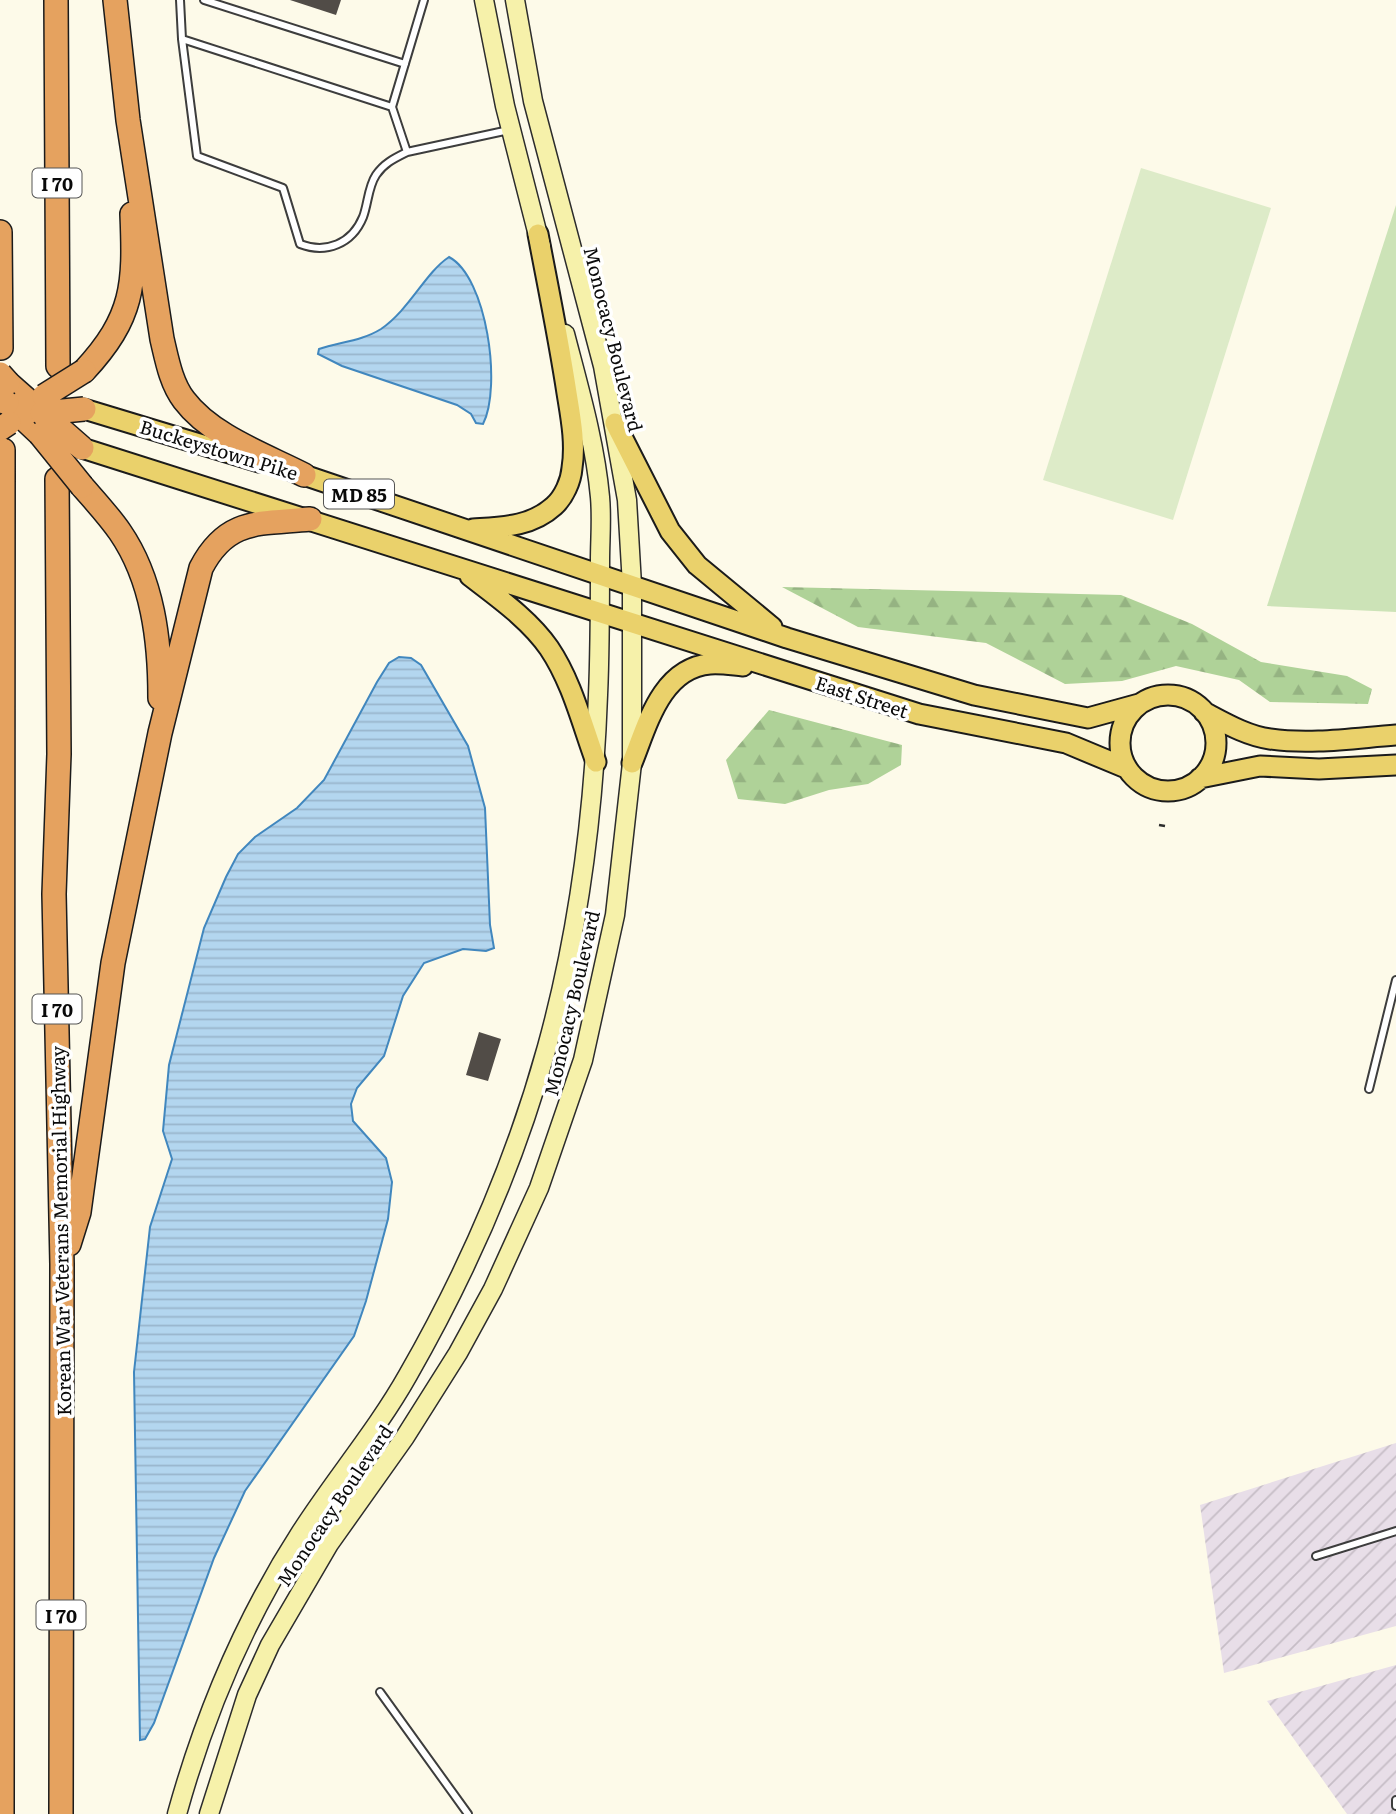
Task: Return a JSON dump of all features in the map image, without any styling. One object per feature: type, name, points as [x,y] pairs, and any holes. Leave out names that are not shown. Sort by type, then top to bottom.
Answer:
[{"type":"highway","name":"I 70","points":[[56,0],[58,366]]},
{"type":"highway","points":[[115,0],[128,120],[162,340],[170,373],[184,400],[203,418],[230,437],[304,475]]},
{"type":"highway","points":[[16,409],[84,371],[119,328],[133,279],[128,120]]},
{"type":"highway","points":[[0,232],[1,348]]},
{"type":"highway","points":[[16,409],[84,409]]},
{"type":"highway","points":[[16,409],[82,448]]},
{"type":"highway","points":[[16,409],[120,533],[143,573],[155,622],[160,677],[160,733]]},
{"type":"highway","points":[[2,1814],[16,409]]},
{"type":"highway","name":"Korean War Veterans Memorial Highway","points":[[57,479],[59,754],[54,894],[62,1264],[61,1814]]},
{"type":"highway","points":[[62,1264],[79,1212],[113,963],[160,733],[201,568],[212,547],[229,532],[254,524],[310,519]]},
{"type":"highway","points":[[0,1586],[2,1629]]},
{"type":"main road","name":"Monocacy Boulevard","points":[[177,1814],[215,1694],[242,1635],[303,1528],[406,1379],[489,1219],[549,1046],[566,979],[580,904],[596,762],[600,499],[590,434],[511,130],[484,0]]},
{"type":"main road","name":"Monocacy Boulevard","points":[[209,1814],[247,1695],[270,1645],[329,1544],[405,1437],[458,1353],[493,1289],[540,1188],[583,1060],[615,915],[632,763],[632,585],[627,500],[615,423],[533,101],[515,0]]},
{"type":"main road","points":[[461,530],[528,523],[556,504],[567,486],[572,470],[574,438],[538,234]]},
{"type":"main road","name":"Buckeystown Pike","points":[[84,409],[304,475],[461,530],[632,585]]},
{"type":"main road","points":[[615,423],[651,499],[670,531],[697,565],[730,595],[787,638]]},
{"type":"main road","name":"Buckeystown Pike","points":[[82,448],[599,612]]},
{"type":"main road","points":[[458,567],[513,610],[548,647],[569,684],[596,762]]},
{"type":"main road","name":"East Street","points":[[632,585],[787,638],[974,695],[1065,716],[1087,718],[1139,704]]},
{"type":"main road","name":"East Street","points":[[599,612],[919,714],[1075,746],[1126,768]]},
{"type":"main road","points":[[632,763],[658,700],[674,680],[708,664],[774,668]]},
{"type":"main road","points":[[1396,735],[1323,740],[1269,739],[1236,729],[1184,698],[1171,695],[1155,696],[1139,704],[1126,719],[1120,739],[1126,768],[1138,781],[1156,790],[1174,791],[1200,778],[1259,766],[1319,769],[1396,765]]},
{"type":"main road","points":[[1200,778],[1212,761],[1216,742],[1213,728],[1204,712]]},
{"type":"lane","points":[[180,0],[182,39],[197,156],[283,188],[300,244],[315,249],[337,246],[353,233],[363,219],[374,177],[386,163],[407,152],[511,130]]},
{"type":"lane","points":[[204,0],[405,64]]},
{"type":"lane","points":[[407,152],[392,107],[424,0]]},
{"type":"lane","points":[[182,39],[392,107]]},
{"type":"lane","points":[[1369,1088],[1396,980]]},
{"type":"lane","points":[[1316,1556],[1396,1531]]},
{"type":"lane","points":[[380,1692],[468,1814]]},
{"type":"lane","points":[[1396,1800],[1396,1806]]},
{"type":"path","points":[[1159,825],[1165,826]]},
{"type":"shaded area","points":[[1396,1443],[1396,1626],[1224,1673],[1200,1505]]},
{"type":"shaded area","points":[[1396,1665],[1396,1814],[1347,1814],[1267,1701]]},
{"type":"green space","points":[[1141,168],[1271,208],[1173,520],[1043,480]]},
{"type":"green space","points":[[1396,205],[1396,612],[1267,606]]},
{"type":"green space","points":[[782,587],[1121,595],[1192,624],[1261,662],[1347,676],[1372,689],[1368,704],[1270,702],[1239,680],[1176,666],[1122,681],[1065,684],[986,643],[858,627]]},
{"type":"green space","points":[[769,710],[902,745],[901,765],[868,784],[829,790],[785,804],[738,799],[726,760]]},
{"type":"water","points":[[449,257],[462,268],[473,286],[487,334],[491,385],[489,407],[483,424],[476,423],[471,414],[457,405],[342,366],[318,354],[319,349],[358,339],[381,329],[400,312],[432,272]]},
{"type":"water","points":[[399,657],[411,658],[421,665],[468,746],[485,808],[490,925],[494,948],[486,951],[463,949],[424,963],[403,996],[384,1056],[357,1088],[351,1104],[353,1121],[386,1158],[392,1182],[388,1219],[366,1301],[354,1336],[245,1491],[214,1558],[154,1723],[145,1739],[140,1740],[134,1372],[150,1227],[172,1159],[163,1131],[169,1065],[204,928],[238,854],[255,837],[297,808],[324,780],[377,682],[389,663]]},
{"type":"building","points":[[290,0],[341,0],[336,15]]},
{"type":"building","points":[[479,1032],[501,1039],[488,1081],[466,1075]]}]
